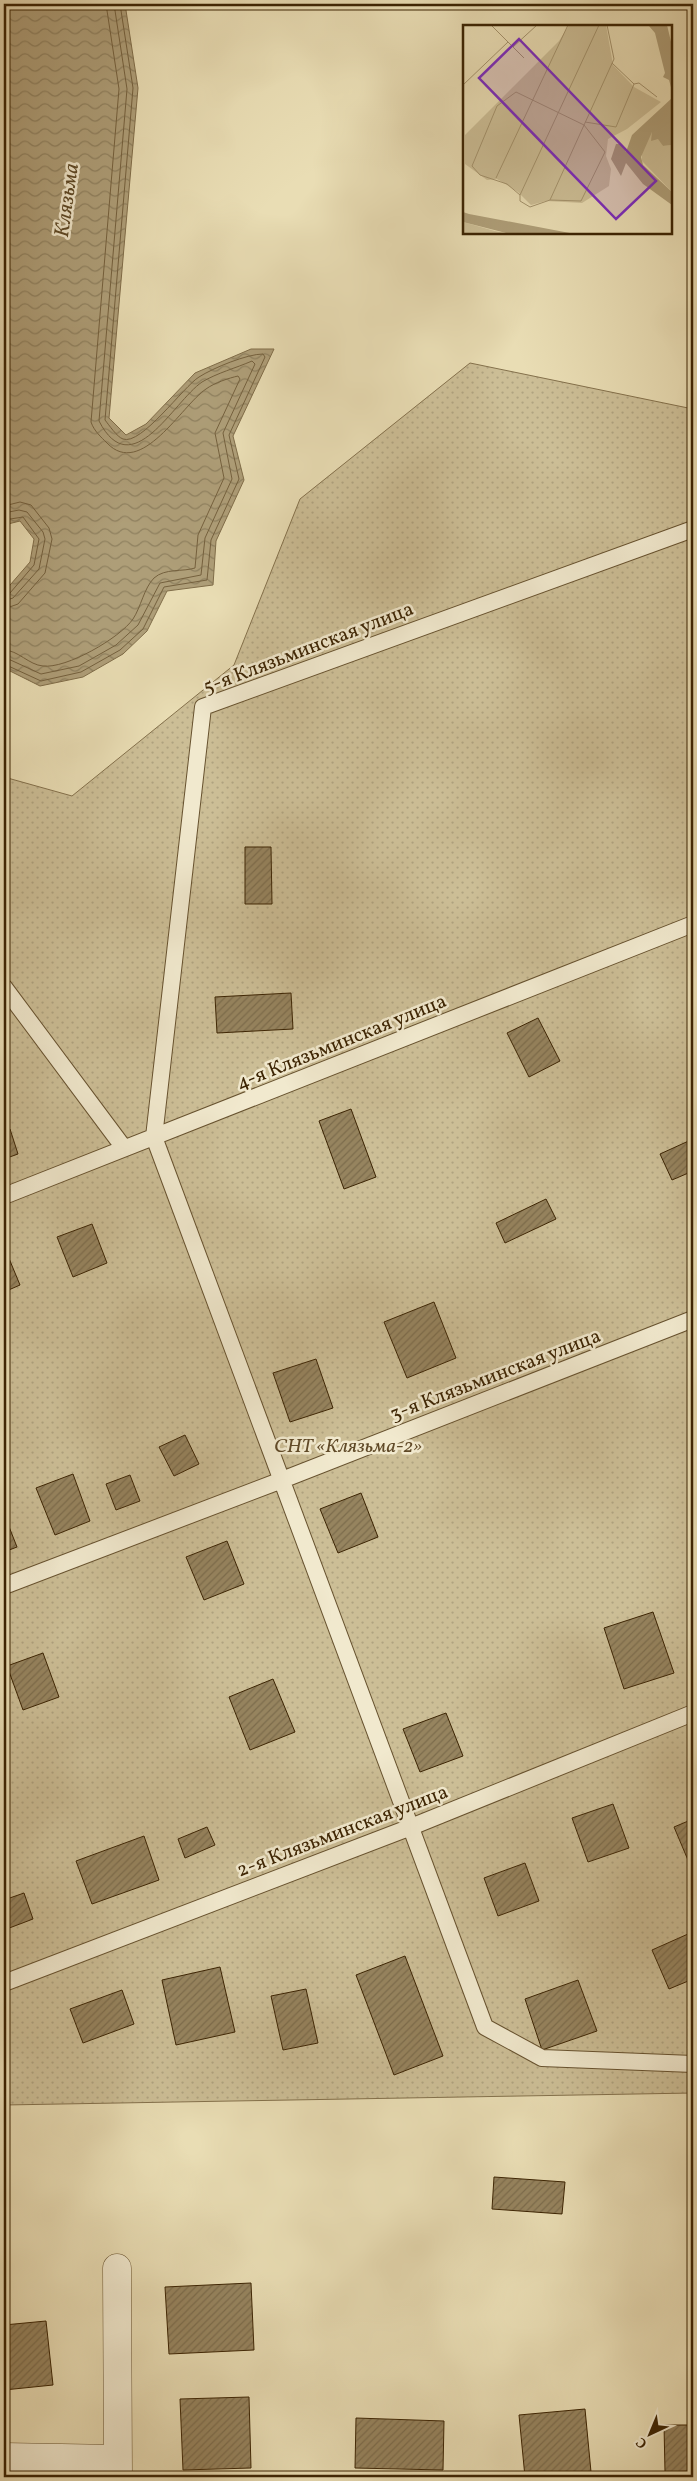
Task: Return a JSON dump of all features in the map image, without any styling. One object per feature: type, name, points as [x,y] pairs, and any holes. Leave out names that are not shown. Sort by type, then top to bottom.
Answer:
[{"type":"street","points":[[4,2457],[118,2468],[117,2268]]},
{"type":"lane","name":"5-я Клязьминская улица","points":[[154,1138],[203,706],[693,529]]},
{"type":"lane","name":"4-я Клязьминская улица","points":[[4,1196],[693,924]]},
{"type":"lane","points":[[4,987],[124,1148]]},
{"type":"lane","points":[[154,1138],[485,2027],[542,2058],[693,2064]]},
{"type":"lane","name":"3-я Клязьминская улица","points":[[4,1586],[282,1480],[693,1319]]},
{"type":"lane","name":"2-я Клязьминская улица","points":[[4,1982],[411,1827],[693,1713]]},
{"type":"green space","name":"СНТ «Клязьма-2»","points":[[470,363],[693,409],[693,2093],[4,2105],[4,777],[72,796],[234,665],[300,499]]},
{"type":"water","name":"Клязьма","points":[[4,4],[125,4],[138,88],[109,418],[126,435],[146,424],[195,373],[251,349],[274,349],[233,436],[244,480],[216,541],[213,585],[167,591],[147,631],[123,654],[83,677],[40,686],[4,668],[4,592],[30,562],[34,539],[20,521],[4,525]]},
{"type":"building","points":[[245,847],[271,847],[272,904],[245,904]]},
{"type":"building","points":[[291,993],[293,1029],[217,1033],[215,997]]},
{"type":"building","points":[[538,1018],[560,1061],[529,1077],[507,1033]]},
{"type":"building","points":[[351,1109],[376,1177],[344,1189],[319,1121]]},
{"type":"building","points":[[10,1129],[18,1154],[4,1159],[4,1131]]},
{"type":"building","points":[[693,1139],[693,1171],[672,1180],[660,1154]]},
{"type":"building","points":[[546,1199],[556,1219],[505,1243],[496,1223]]},
{"type":"building","points":[[92,1224],[107,1263],[73,1277],[57,1237]]},
{"type":"building","points":[[8,1256],[20,1285],[4,1292],[4,1257]]},
{"type":"building","points":[[434,1302],[456,1358],[407,1378],[384,1322]]},
{"type":"building","points":[[316,1359],[333,1408],[290,1422],[273,1373]]},
{"type":"building","points":[[185,1435],[199,1464],[174,1476],[159,1447]]},
{"type":"building","points":[[73,1474],[90,1521],[55,1535],[36,1488]]},
{"type":"building","points":[[130,1475],[140,1501],[116,1510],[106,1484]]},
{"type":"building","points":[[361,1493],[378,1537],[338,1553],[320,1509]]},
{"type":"building","points":[[6,1519],[17,1547],[4,1552],[4,1520]]},
{"type":"building","points":[[227,1541],[244,1584],[204,1600],[186,1557]]},
{"type":"building","points":[[653,1612],[674,1673],[624,1689],[604,1628]]},
{"type":"building","points":[[43,1653],[59,1697],[23,1710],[7,1666]]},
{"type":"building","points":[[273,1679],[295,1732],[250,1750],[229,1697]]},
{"type":"building","points":[[446,1713],[463,1756],[420,1772],[403,1729]]},
{"type":"building","points":[[613,1804],[629,1848],[588,1862],[572,1818]]},
{"type":"building","points":[[693,1819],[693,1872],[674,1827]]},
{"type":"building","points":[[207,1827],[215,1845],[185,1858],[178,1839]]},
{"type":"building","points":[[144,1836],[159,1880],[92,1904],[76,1861]]},
{"type":"building","points":[[525,1863],[539,1901],[498,1916],[484,1878]]},
{"type":"building","points":[[24,1893],[33,1919],[4,1930],[4,1900]]},
{"type":"building","points":[[688,1934],[693,1946],[693,1979],[669,1989],[652,1950]]},
{"type":"building","points":[[405,1956],[443,2056],[394,2075],[356,1975]]},
{"type":"building","points":[[220,1967],[235,2032],[176,2045],[162,1980]]},
{"type":"building","points":[[578,1980],[597,2031],[542,2050],[525,1999]]},
{"type":"building","points":[[306,1989],[318,2043],[283,2050],[271,1996]]},
{"type":"building","points":[[122,1990],[134,2024],[83,2043],[70,2009]]},
{"type":"building","points":[[494,2177],[565,2182],[562,2214],[492,2209]]},
{"type":"building","points":[[251,2283],[254,2350],[169,2354],[165,2287]]},
{"type":"building","points":[[46,2321],[53,2385],[4,2390],[4,2325]]},
{"type":"building","points":[[249,2397],[251,2468],[183,2470],[180,2399]]},
{"type":"building","points":[[585,2409],[591,2472],[525,2477],[519,2415]]},
{"type":"building","points":[[356,2418],[444,2421],[443,2470],[355,2468]]},
{"type":"building","points":[[664,2425],[693,2425],[693,2471],[665,2472]]}]
